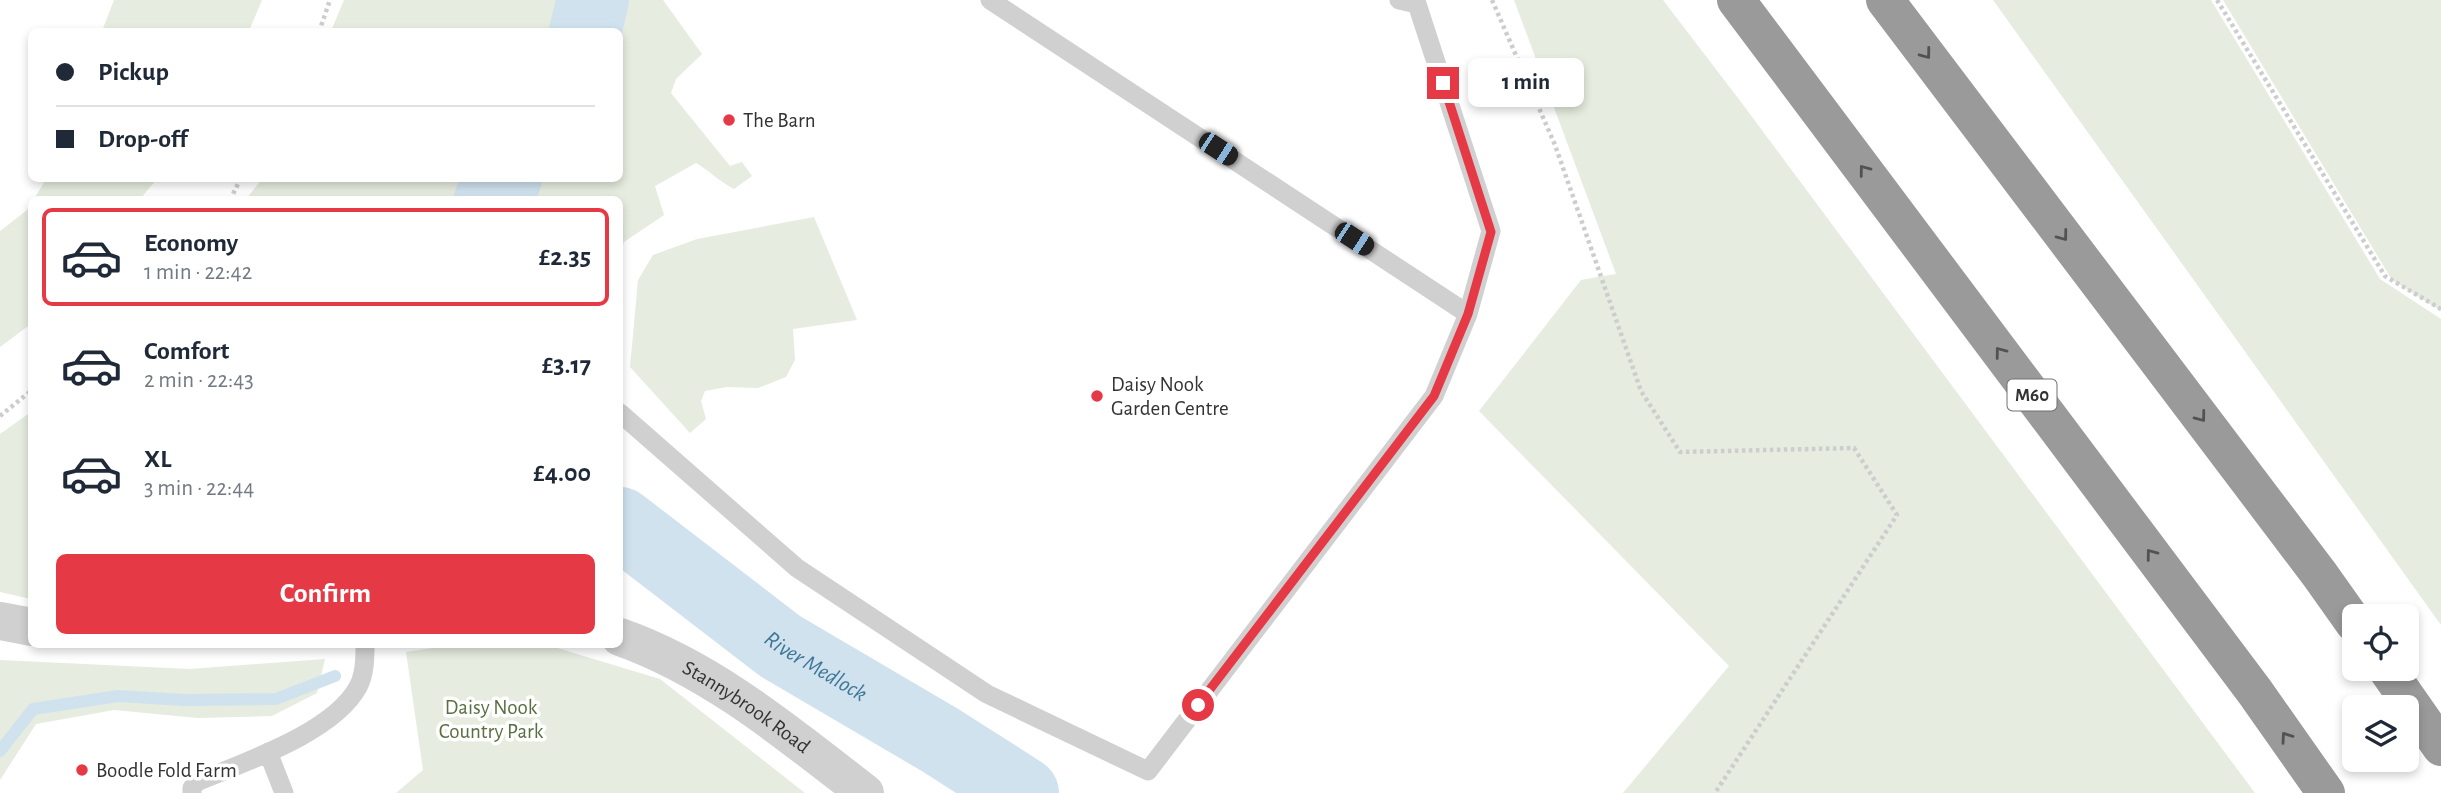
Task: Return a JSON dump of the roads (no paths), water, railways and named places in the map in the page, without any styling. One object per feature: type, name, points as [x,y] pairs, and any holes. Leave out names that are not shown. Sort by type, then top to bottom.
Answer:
[{"type":"highway","name":"M60","points":[[1736,0],[2255,692],[2326,793]]},
{"type":"highway","points":[[1885,0],[2342,606]]},
{"type":"highway","points":[[2395,681],[2441,747]]},
{"type":"street","points":[[0,621],[28,626]]},
{"type":"street","name":"Stannybrook Road","points":[[623,638],[683,666],[729,694],[779,727],[865,793]]},
{"type":"lane","points":[[990,0],[1468,314]]},
{"type":"lane","points":[[623,416],[797,568],[987,694],[1148,771],[1434,396],[1468,314],[1491,232],[1417,4],[1399,0]]},
{"type":"lane","points":[[192,793],[191,788],[197,782],[309,732],[340,710],[359,686],[365,648]]},
{"type":"lane","points":[[268,752],[284,793]]},
{"type":"waterway","name":"River Medlock","points":[[586,28],[593,0]]},
{"type":"waterway","name":"River Medlock","points":[[493,196],[503,182]]},
{"type":"waterway","name":"River Medlock","points":[[623,525],[780,646],[940,740],[1023,793]]},
{"type":"waterway","points":[[0,751],[33,709],[118,696],[184,700],[276,699],[335,676]]},
{"type":"place","name":"The Barn","points":[[729,120]]},
{"type":"place","name":"Daisy Nook Garden Centre","points":[[1097,396]]},
{"type":"place","name":"Boodle Fold Farm","points":[[82,770]]},
{"type":"park label","name":"Daisy Nook Country Park","points":[[491,719]]}]
